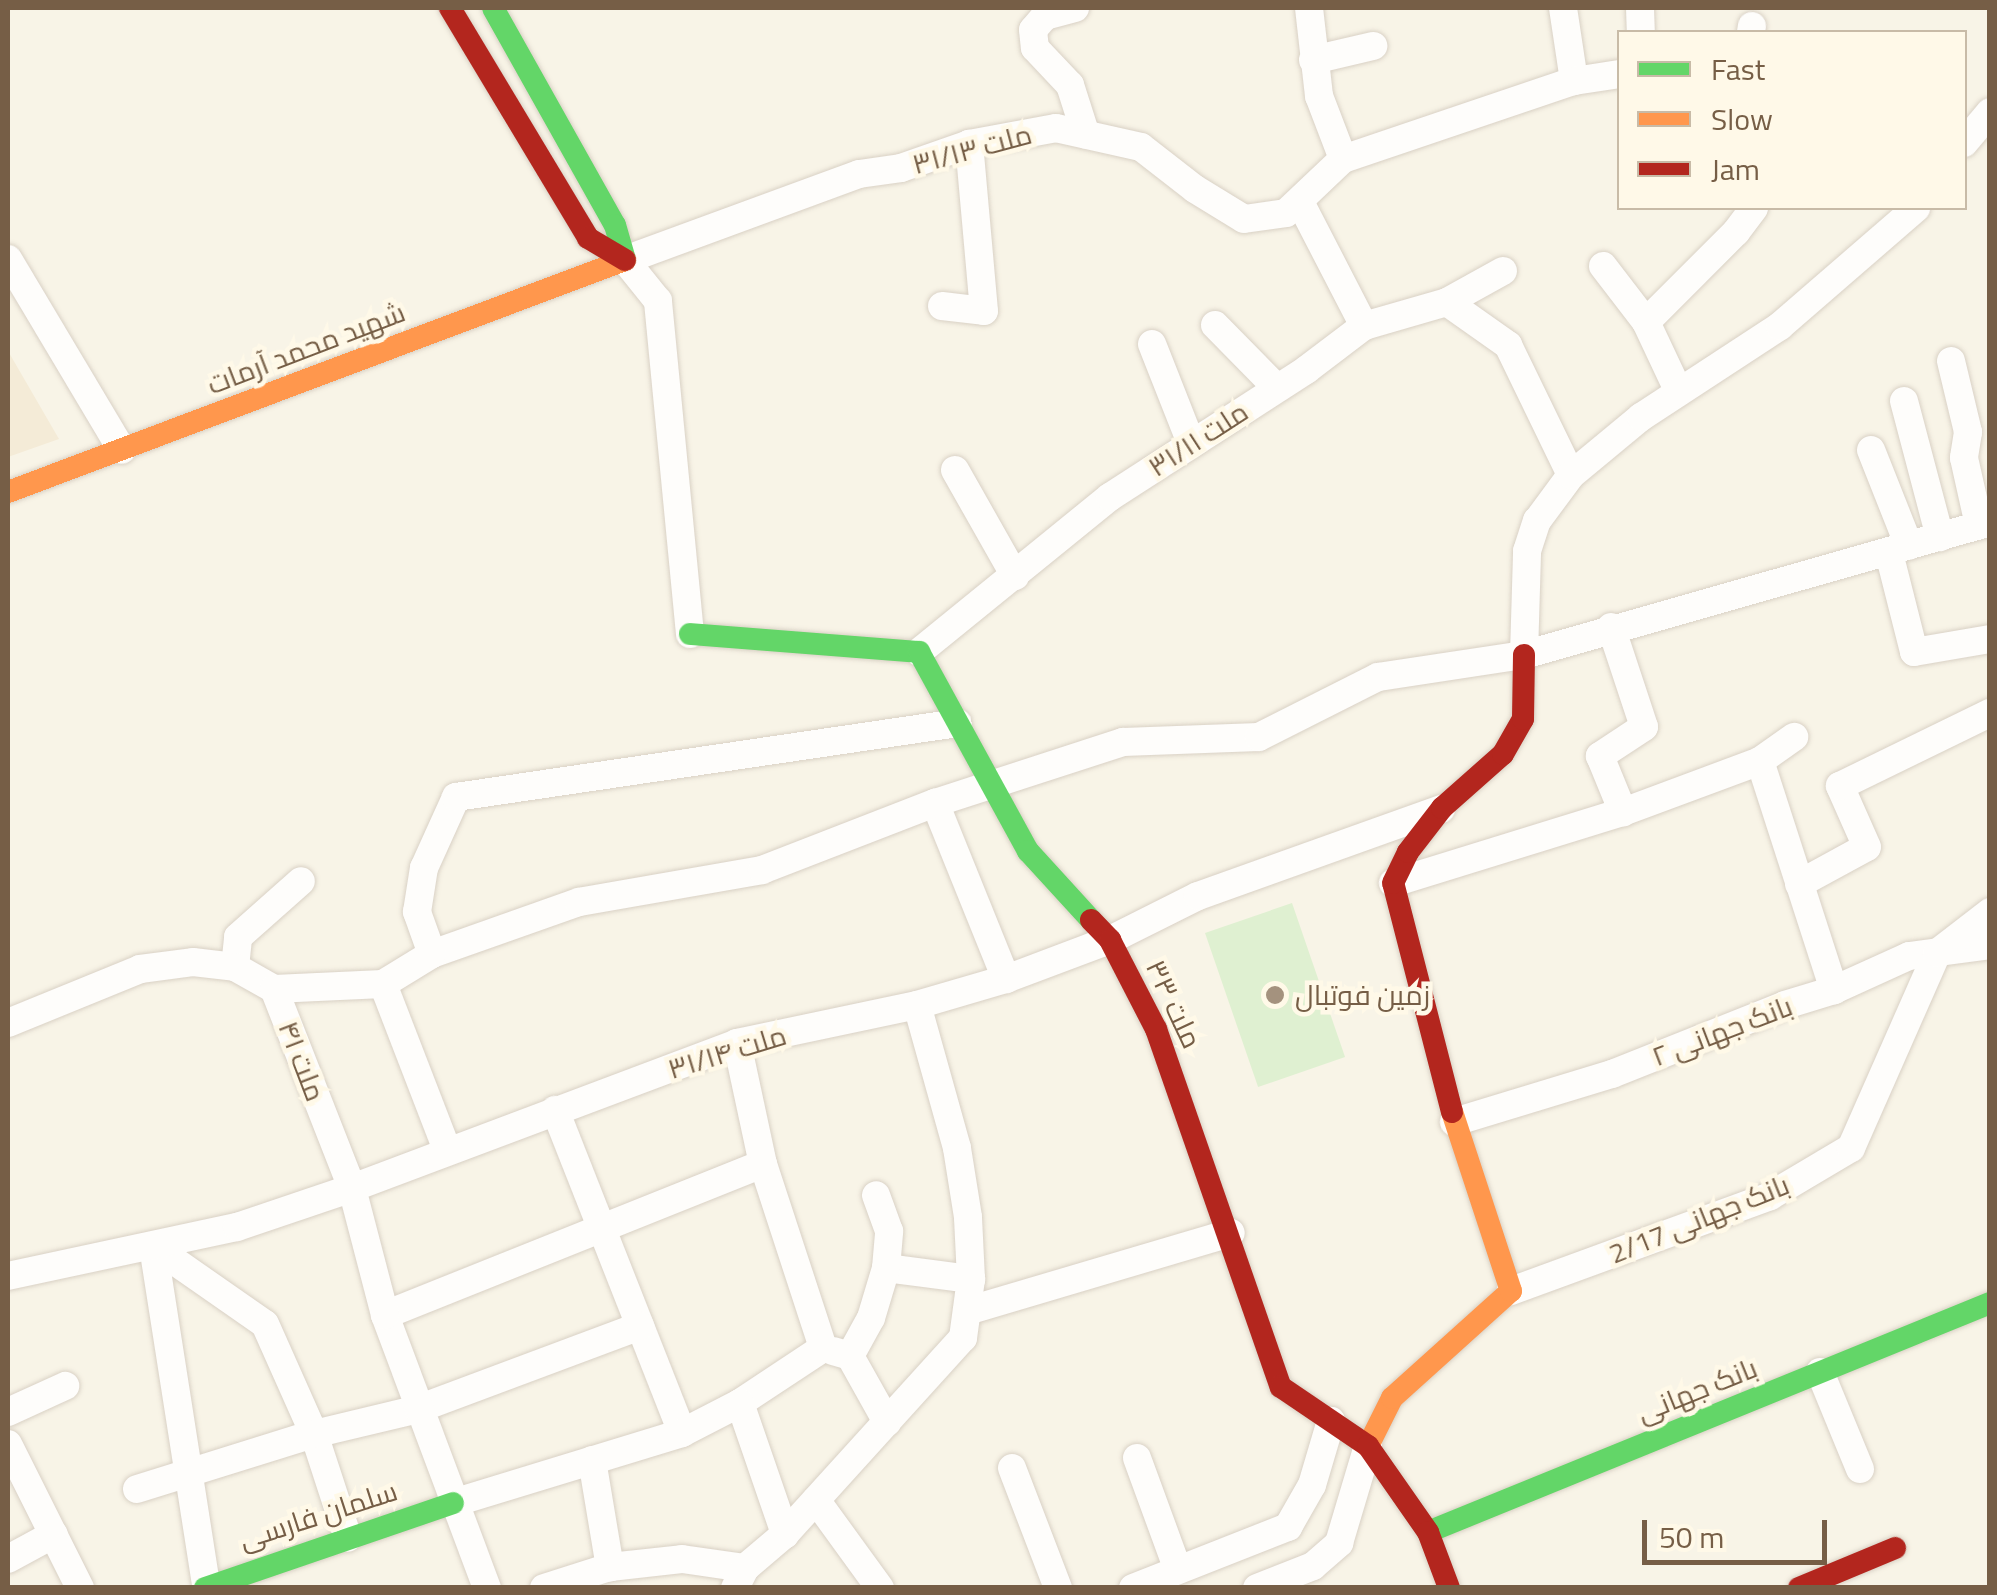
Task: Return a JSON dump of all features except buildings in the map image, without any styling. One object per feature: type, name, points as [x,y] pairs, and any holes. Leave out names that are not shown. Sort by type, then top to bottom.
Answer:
[{"type":"street","points":[[450,8],[588,238],[624,260],[658,300],[690,634],[920,652]]},
{"type":"street","points":[[493,8],[615,226],[624,260]]},
{"type":"street","points":[[1075,8],[1046,16],[1034,30],[1034,48],[1070,85],[1086,135]]},
{"type":"street","points":[[1309,8],[1319,96],[1344,160]]},
{"type":"street","points":[[1563,8],[1574,80]]},
{"type":"street","points":[[1313,60],[1373,46]]},
{"type":"street","name":"ملت ۳۱/۱۳","points":[[624,260],[859,174],[901,168],[970,144],[1056,128],[1141,147],[1195,189],[1244,219],[1286,214],[1344,160],[1574,80],[1617,74]]},
{"type":"street","points":[[1967,139],[1990,112]]},
{"type":"street","points":[[942,306],[984,311],[970,144]]},
{"type":"street","points":[[1300,202],[1364,326]]},
{"type":"street","points":[[1646,322],[1736,232],[1752,210]]},
{"type":"street","points":[[1257,1588],[1313,1566],[1339,1543],[1368,1446],[1392,1398],[1511,1291],[1454,1122],[1393,882],[1408,852],[1442,808],[1503,754],[1523,719],[1527,551],[1537,522],[1571,475],[1679,392],[1780,326],[1914,210]]},
{"type":"street","points":[[8,259],[122,450]]},
{"type":"street","name":"شهید محمد آرمات","points":[[8,492],[624,260]]},
{"type":"street","points":[[1602,266],[1646,322],[1679,392]]},
{"type":"street","name":"ملت ۳۱/۱۱","points":[[920,652],[1110,497],[1364,326],[1447,302],[1503,271]]},
{"type":"street","points":[[1447,302],[1508,345],[1571,475]]},
{"type":"street","points":[[1215,325],[1277,388]]},
{"type":"street","points":[[1152,344],[1191,443]]},
{"type":"street","points":[[1951,361],[1968,432],[1964,458],[1984,523]]},
{"type":"street","points":[[1904,402],[1940,537]]},
{"type":"street","points":[[1871,450],[1899,550],[1914,652],[1990,639]]},
{"type":"street","points":[[955,470],[1016,576]]},
{"type":"street","name":"ملت ۴۱","points":[[487,1588],[384,1315],[352,1188],[274,990],[383,984],[432,954],[579,902],[762,870],[935,803],[1123,742],[1259,737],[1378,677],[1524,656],[1610,627],[1686,611],[1984,523]]},
{"type":"street","points":[[1610,627],[1644,727],[1600,756],[1624,812]]},
{"type":"street","name":"ملت ۳۳","points":[[920,652],[1028,851],[1110,940],[1156,1029],[1231,1233],[1281,1387],[1368,1446],[1428,1532],[1449,1588]]},
{"type":"street","points":[[1799,884],[1867,847],[1840,786],[1990,714]]},
{"type":"street","points":[[432,954],[416,912],[424,868],[456,797],[958,723]]},
{"type":"street","points":[[1393,882],[1624,812],[1760,760],[1794,737]]},
{"type":"street","points":[[1760,760],[1834,990]]},
{"type":"street","points":[[935,803],[1006,979]]},
{"type":"street","name":"ملت ۳۱/۱۴","points":[[8,1276],[237,1227],[352,1188],[737,1043],[917,1005],[1006,979],[1110,940],[1198,896],[1442,808]]},
{"type":"street","points":[[235,966],[238,937],[302,881]]},
{"type":"street","points":[[1937,953],[1990,912]]},
{"type":"street","name":"بانک جهانی ۲","points":[[1454,1122],[1612,1074],[1784,1005],[1834,990],[1910,956],[1990,945]]},
{"type":"street","name":"بانک جهانی 2/17","points":[[1511,1291],[1770,1196],[1852,1148],[1937,953]]},
{"type":"street","points":[[8,1024],[140,970],[193,962],[235,966],[274,990]]},
{"type":"street","points":[[383,984],[447,1150]]},
{"type":"street","points":[[544,1588],[610,1566],[682,1559],[740,1578],[785,1534],[963,1338],[971,1279],[957,1148],[917,1005]]},
{"type":"street","points":[[737,1043],[763,1164],[836,1352],[887,1422]]},
{"type":"street","points":[[555,1110],[682,1433]]},
{"type":"street","points":[[384,1315],[763,1164]]},
{"type":"street","points":[[453,1503],[682,1433],[836,1352],[871,1318],[886,1268],[889,1231],[876,1195]]},
{"type":"street","points":[[967,1310],[1231,1233]]},
{"type":"street","points":[[154,1246],[265,1324],[314,1434],[348,1538]]},
{"type":"street","points":[[154,1246],[205,1586]]},
{"type":"street","points":[[886,1268],[971,1279]]},
{"type":"street","name":"بانک جهانی","points":[[1428,1532],[1990,1303]]},
{"type":"street","points":[[137,1488],[314,1434],[418,1409],[640,1326]]},
{"type":"street","points":[[1820,1372],[1860,1469]]},
{"type":"street","points":[[8,1412],[65,1386]]},
{"type":"street","points":[[740,1403],[785,1534]]},
{"type":"street","points":[[1133,1588],[1288,1527],[1312,1485],[1331,1421]]},
{"type":"street","points":[[8,1444],[80,1588]]},
{"type":"street","points":[[1136,1458],[1178,1570]]},
{"type":"street","points":[[592,1460],[610,1566]]},
{"type":"street","points":[[1012,1468],[1058,1588]]},
{"type":"street","points":[[816,1500],[880,1588]]},
{"type":"street","name":"سلمان فارسی","points":[[205,1586],[453,1503]]},
{"type":"street","points":[[8,1559],[54,1534]]},
{"type":"street","points":[[1799,1588],[1895,1548]]},
{"type":"shaded area","points":[[8,351],[59,439],[8,457]]},
{"type":"green space","name":"زمین فوتبال","points":[[1292,903],[1345,1057],[1258,1087],[1205,933]]},
{"type":"traffic: fast","points":[[493,8],[615,225],[625,260]]},
{"type":"traffic: fast","points":[[690,634],[919,652],[1028,851],[1091,920]]},
{"type":"traffic: fast","points":[[1428,1532],[1990,1303]]},
{"type":"traffic: fast","points":[[205,1588],[453,1503]]},
{"type":"traffic: slow","points":[[8,492],[625,260]]},
{"type":"traffic: slow","points":[[1368,1446],[1392,1398],[1511,1291],[1452,1112]]},
{"type":"traffic: jam","points":[[450,8],[588,238],[625,260]]},
{"type":"traffic: jam","points":[[1452,1112],[1393,883],[1408,852],[1442,808],[1503,754],[1523,719],[1524,655]]},
{"type":"traffic: jam","points":[[1091,920],[1110,940],[1156,1029],[1281,1387],[1368,1446],[1428,1532],[1449,1588]]},
{"type":"traffic: jam","points":[[1799,1588],[1895,1548]]},
{"type":"place","name":"زمین فوتبال","points":[[1275,995]]}]
